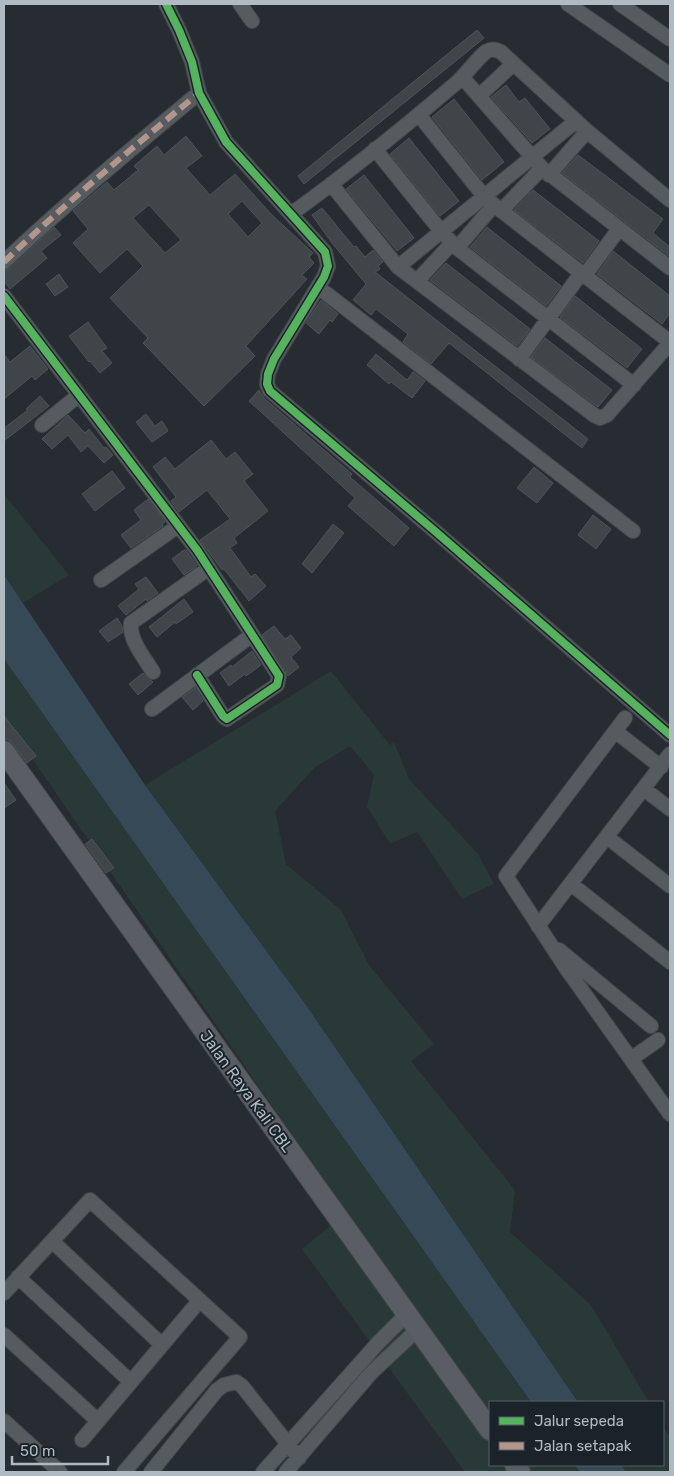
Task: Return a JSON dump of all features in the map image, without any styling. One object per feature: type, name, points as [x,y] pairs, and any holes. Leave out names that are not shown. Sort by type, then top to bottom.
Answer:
[{"type":"main road","name":"Jalan Raya Kali CBL","points":[[4,751],[489,1429]]},
{"type":"street","points":[[166,4],[192,62],[198,93],[226,142],[324,252],[328,266],[318,287],[274,358],[268,374],[267,384],[270,391],[436,532],[670,736]]},
{"type":"street","points":[[240,4],[252,21]]},
{"type":"street","points":[[568,4],[670,75]]},
{"type":"street","points":[[620,4],[670,39]]},
{"type":"street","points":[[291,214],[419,115],[462,78],[487,51],[495,49],[501,52],[587,131],[670,200]]},
{"type":"street","points":[[479,96],[513,64]]},
{"type":"street","points":[[462,78],[545,172],[670,268]]},
{"type":"street","points":[[4,262],[37,229],[84,188],[198,93]]},
{"type":"street","points":[[331,184],[398,267],[594,415],[600,418],[607,415],[670,342],[483,196],[419,115]]},
{"type":"street","points":[[398,267],[576,121]]},
{"type":"street","points":[[417,281],[498,208],[545,172],[587,131]]},
{"type":"street","points":[[375,149],[440,231],[455,245],[634,385]]},
{"type":"street","points":[[519,359],[548,318],[619,229]]},
{"type":"street","points":[[318,287],[633,531]]},
{"type":"street","points":[[4,296],[209,568],[279,676],[279,682],[269,691],[227,719],[223,716],[197,675]]},
{"type":"street","points":[[42,425],[79,395]]},
{"type":"street","points":[[101,580],[178,526]]},
{"type":"street","points":[[153,672],[134,640],[130,631],[131,623],[209,568]]},
{"type":"street","points":[[152,709],[252,636]]},
{"type":"street","points":[[625,718],[506,876],[538,926],[631,1059],[669,1109]]},
{"type":"street","points":[[615,731],[661,767]]},
{"type":"street","points":[[538,926],[670,754]]},
{"type":"street","points":[[644,789],[670,809]]},
{"type":"street","points":[[607,836],[670,886]]},
{"type":"street","points":[[571,884],[670,962]]},
{"type":"street","points":[[548,940],[651,1026]]},
{"type":"street","points":[[631,1059],[658,1040]]},
{"type":"street","points":[[4,1293],[90,1200],[240,1337],[124,1472]]},
{"type":"street","points":[[52,1241],[162,1345]]},
{"type":"street","points":[[18,1278],[131,1382]]},
{"type":"street","points":[[82,1440],[200,1300]]},
{"type":"street","points":[[264,1472],[378,1343],[412,1321]]},
{"type":"street","points":[[286,1472],[371,1373],[389,1355],[412,1321]]},
{"type":"street","points":[[4,1334],[98,1421]]},
{"type":"street","points":[[151,1472],[217,1390],[229,1383],[236,1382],[242,1386],[298,1458]]},
{"type":"street","points":[[4,1421],[60,1472]]},
{"type":"shaded area","points":[[4,494],[69,575],[23,603],[4,576]]},
{"type":"shaded area","points":[[4,659],[530,1401],[489,1401],[489,1466],[576,1466],[580,1472],[465,1472],[302,1249],[346,1213],[4,718]]},
{"type":"shaded area","points":[[331,671],[390,745],[394,742],[409,779],[478,854],[494,884],[462,899],[417,832],[390,844],[367,807],[374,775],[350,746],[314,768],[275,811],[286,864],[341,910],[369,965],[434,1044],[411,1061],[515,1190],[510,1232],[591,1305],[648,1401],[577,1401],[306,1005],[145,785]]},
{"type":"shaded area","points":[[664,1428],[670,1438],[670,1472],[626,1472],[622,1466],[664,1466]]},
{"type":"water","points":[[4,575],[145,785],[306,1005],[577,1401],[530,1401],[4,659]]},
{"type":"water","points":[[576,1466],[622,1466],[626,1472],[580,1472]]},
{"type":"building","points":[[477,30],[484,38],[304,184],[298,176]]},
{"type":"building","points":[[506,85],[519,102],[525,98],[550,129],[532,143],[491,97]]},
{"type":"building","points":[[454,99],[504,162],[482,180],[432,117]]},
{"type":"building","points":[[186,136],[202,156],[186,168],[210,195],[235,174],[272,215],[313,253],[309,257],[314,263],[302,275],[307,279],[246,346],[255,356],[204,406],[143,343],[148,338],[110,298],[143,266],[127,249],[100,273],[73,243],[88,229],[73,211],[107,182],[114,190],[138,170],[134,166],[157,146],[164,155]],"holes":[[[242,201],[262,223],[248,237],[228,214]],[[149,205],[181,240],[165,253],[133,218]]]},
{"type":"building","points":[[409,138],[459,201],[440,216],[390,154]]},
{"type":"building","points":[[578,155],[663,219],[653,233],[670,247],[670,257],[562,173]]},
{"type":"building","points":[[364,175],[414,238],[397,251],[346,189]]},
{"type":"building","points":[[533,190],[599,241],[583,263],[514,210]]},
{"type":"building","points":[[322,208],[354,247],[356,246],[365,257],[373,250],[383,262],[378,266],[380,269],[375,272],[588,439],[582,448],[449,343],[431,364],[403,342],[408,334],[376,309],[371,315],[353,300],[366,284],[332,243],[312,215]]},
{"type":"building","points":[[54,227],[61,235],[41,251],[47,258],[10,289],[4,281],[4,271],[10,268]]},
{"type":"building","points":[[487,227],[561,286],[546,306],[470,247]]},
{"type":"building","points":[[613,251],[670,296],[670,313],[662,324],[597,274]]},
{"type":"building","points":[[446,263],[530,329],[517,346],[430,280]]},
{"type":"building","points":[[59,274],[68,287],[55,296],[46,284]]},
{"type":"building","points":[[575,296],[642,349],[627,368],[560,317]]},
{"type":"building","points":[[321,300],[338,314],[332,322],[330,320],[319,334],[306,323]]},
{"type":"building","points":[[88,322],[107,348],[102,351],[112,363],[100,373],[69,336]]},
{"type":"building","points":[[545,338],[612,390],[598,407],[531,357]]},
{"type":"building","points":[[30,346],[48,369],[35,380],[32,376],[4,399],[4,354],[10,362]]},
{"type":"building","points":[[376,354],[407,380],[413,372],[425,381],[412,398],[391,382],[389,384],[367,365]]},
{"type":"building","points":[[259,390],[264,398],[352,474],[350,477],[409,528],[394,546],[348,506],[355,498],[249,401]]},
{"type":"building","points":[[40,396],[49,406],[4,441],[4,428],[28,410],[26,409]]},
{"type":"building","points":[[146,414],[155,426],[162,421],[168,431],[152,442],[136,422]]},
{"type":"building","points":[[68,415],[85,433],[89,429],[104,448],[106,447],[113,455],[104,463],[88,446],[81,452],[68,435],[52,449],[42,439]]},
{"type":"building","points":[[211,440],[226,459],[235,452],[253,474],[244,481],[268,511],[234,538],[237,543],[230,548],[251,577],[255,574],[266,586],[249,601],[224,569],[222,570],[200,540],[230,519],[207,490],[179,512],[171,501],[176,497],[153,467],[165,457],[175,469]]},
{"type":"building","points":[[534,467],[553,483],[537,503],[517,488]]},
{"type":"building","points":[[112,471],[125,488],[95,511],[82,494]]},
{"type":"building","points":[[148,499],[165,522],[162,524],[163,526],[131,548],[121,535],[141,520],[134,510]]},
{"type":"building","points":[[593,515],[611,529],[596,549],[578,535]]},
{"type":"building","points":[[333,524],[344,533],[312,573],[302,564]]},
{"type":"building","points":[[186,550],[197,566],[184,575],[172,559]]},
{"type":"building","points":[[146,577],[158,593],[147,601],[146,599],[126,615],[118,606],[139,589],[135,584]]},
{"type":"building","points":[[184,599],[193,612],[176,624],[175,622],[157,637],[149,627]]},
{"type":"building","points":[[117,618],[123,632],[108,642],[99,631]]},
{"type":"building","points":[[274,626],[285,639],[291,635],[301,648],[291,657],[299,667],[288,676],[262,635]]},
{"type":"building","points":[[252,651],[261,665],[229,686],[220,673],[231,665],[232,667]]},
{"type":"building","points":[[143,673],[153,682],[138,695],[129,684]]},
{"type":"building","points":[[195,688],[203,701],[193,710],[182,697]]},
{"type":"building","points":[[4,716],[36,756],[27,763],[13,744],[9,740],[4,739]]},
{"type":"building","points":[[4,783],[16,800],[4,808]]},
{"type":"building","points":[[92,839],[114,868],[106,873],[85,844]]},
{"type":"marked path","points":[[4,262],[51,218],[199,93]]},
{"type":"cycle path","points":[[166,4],[192,62],[199,93],[226,142],[325,252],[328,266],[324,277],[274,359],[268,374],[267,384],[270,391],[670,735]]},
{"type":"cycle path","points":[[4,296],[197,550],[279,676],[277,685],[227,719],[223,716],[197,675]]}]
